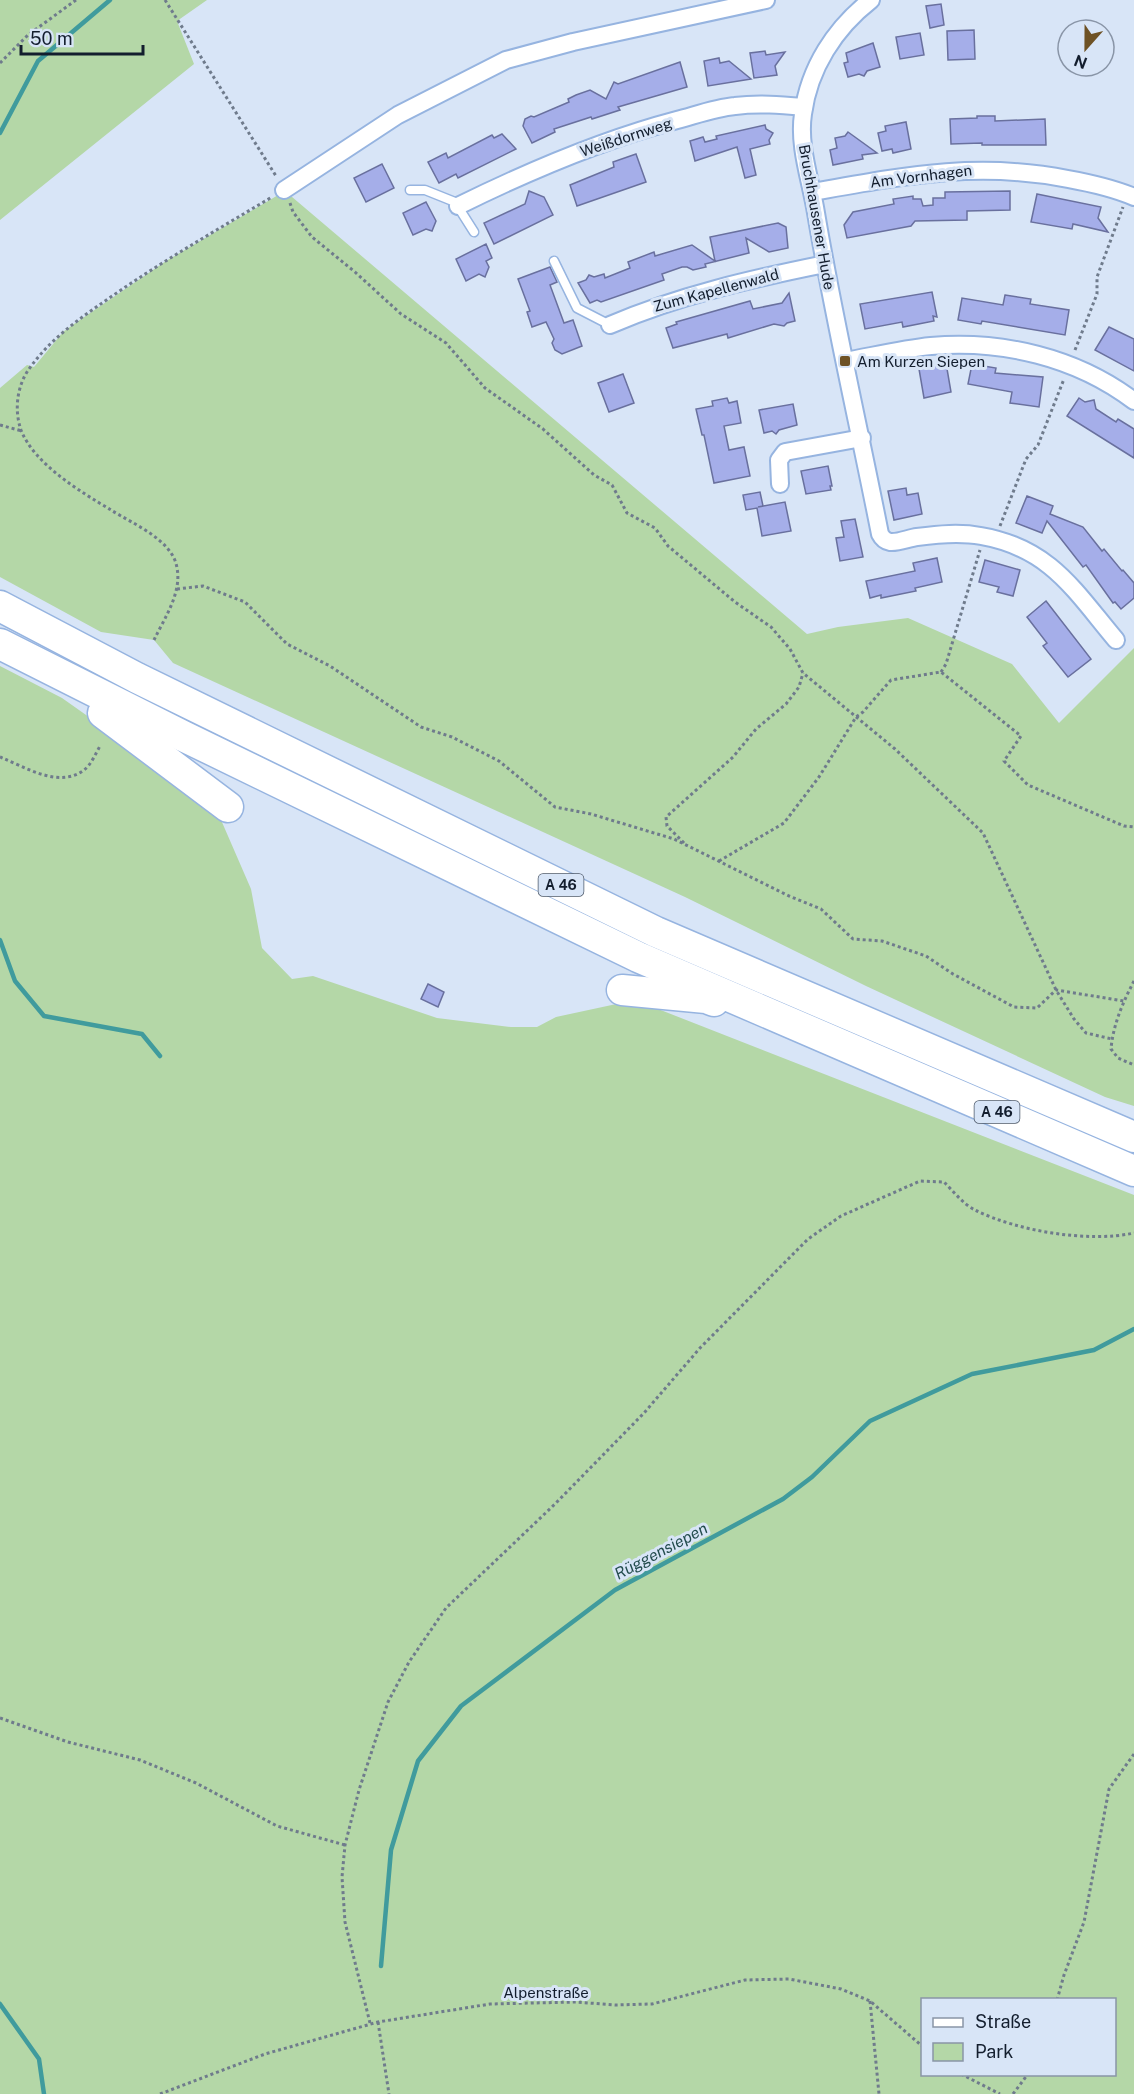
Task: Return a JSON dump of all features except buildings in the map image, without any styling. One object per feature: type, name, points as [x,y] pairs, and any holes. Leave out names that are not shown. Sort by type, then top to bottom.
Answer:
[{"type":"highway","name":"A 46","points":[[0,606],[137,678],[656,932],[1134,1137]]},
{"type":"highway","name":"A 46","points":[[0,644],[638,957],[1134,1172]]},
{"type":"highway","points":[[35,663],[228,807]]},
{"type":"highway","points":[[622,990],[706,998],[820,1047],[860,1053]]},
{"type":"street","points":[[284,190],[398,115],[507,60],[573,42],[766,0]]},
{"type":"street","name":"Bruchhausener Hude","points":[[871,0],[833,37],[817,67],[804,107],[802,136],[825,264],[880,534],[890,542],[948,533],[994,539]]},
{"type":"street","name":"Weißdornweg","points":[[458,206],[513,179],[629,134],[733,106],[804,107]]},
{"type":"street","name":"Am Vornhagen","points":[[813,192],[914,174],[982,170],[1035,173],[1092,184],[1131,196]]},
{"type":"street","name":"Zum Kapellenwald","points":[[610,325],[652,307],[699,292],[825,264]]},
{"type":"street","points":[[845,361],[928,346],[982,345],[1031,353],[1069,365],[1093,375],[1134,400]]},
{"type":"street","points":[[780,484],[779,460],[784,452],[863,446]]},
{"type":"street","points":[[994,539],[1033,554],[1054,568],[1116,640]]},
{"type":"lane","points":[[410,190],[425,190],[448,198],[458,206],[474,232]]},
{"type":"lane","points":[[554,261],[573,304],[581,312],[610,325]]},
{"type":"path","points":[[0,63],[28,35],[76,0]]},
{"type":"path","points":[[165,0],[284,190],[293,212],[312,237],[401,314],[446,343],[485,388],[543,429],[594,475],[612,485],[627,513],[655,528],[668,546],[735,602],[771,627],[790,648],[803,673],[895,749],[983,832],[1056,990],[1074,1019],[1086,1033],[1112,1039]]},
{"type":"path","points":[[154,640],[177,590],[178,569],[174,559],[163,544],[53,470],[33,448],[21,431],[17,404],[21,384],[29,369],[61,333],[165,260],[284,190]]},
{"type":"path","points":[[941,672],[946,664],[982,544],[994,539],[1026,459],[1038,445],[1097,294],[1097,277],[1131,196]]},
{"type":"path","points":[[0,425],[21,431]]},
{"type":"path","points":[[177,590],[203,586],[245,602],[287,644],[330,666],[421,727],[453,737],[499,761],[555,807],[591,813],[674,839],[789,896],[821,909],[853,939],[882,941],[926,956],[953,974],[1014,1006],[1037,1008],[1056,990]]},
{"type":"path","points":[[719,861],[784,823],[819,777],[856,717],[891,680],[941,672],[1020,736],[1004,761],[1028,785],[1124,826],[1134,827]]},
{"type":"path","points":[[685,845],[667,826],[666,817],[733,758],[756,729],[786,704],[799,687],[803,673]]},
{"type":"path","points":[[0,757],[48,777],[68,778],[86,769],[100,746]]},
{"type":"path","points":[[1134,981],[1124,1001],[1111,1049],[1118,1058],[1134,1065]]},
{"type":"path","points":[[1056,990],[1124,1001]]},
{"type":"path","points":[[370,2024],[345,1922],[342,1877],[345,1845],[359,1790],[388,1702],[409,1662],[446,1608],[555,1504],[644,1413],[700,1348],[808,1239],[841,1216],[920,1181],[944,1182],[973,1210],[1021,1226],[1104,1238],[1134,1233]]},
{"type":"path","points":[[0,1718],[68,1742],[140,1760],[196,1783],[277,1826],[345,1845]]},
{"type":"path","points":[[1058,1998],[1084,1922],[1109,1789],[1134,1754]]},
{"type":"path","name":"Alpenstraße","points":[[160,2094],[265,2054],[378,2022],[490,2004],[576,2002],[615,2005],[652,2004],[745,1980],[789,1979],[841,1989],[870,2001],[921,2045]]},
{"type":"path","points":[[870,2001],[879,2094]]},
{"type":"path","points":[[378,2022],[389,2094]]},
{"type":"path","points":[[965,2076],[1000,2094]]},
{"type":"path","points":[[1013,2094],[1026,2076]]},
{"type":"green space","points":[[0,0],[207,0],[177,21],[194,64],[0,220]]},
{"type":"green space","points":[[285,191],[807,634],[838,627],[908,618],[1012,664],[1059,723],[1134,648],[1134,1106],[1105,1097],[866,986],[685,897],[173,663],[154,640],[101,632],[0,577],[0,388],[27,365],[34,367],[63,332],[74,324],[166,261]]},
{"type":"green space","points":[[0,666],[62,698],[181,782],[218,813],[251,889],[262,948],[292,979],[313,976],[437,1018],[511,1027],[537,1027],[556,1017],[635,1000],[1134,1195],[1134,2094],[0,2094]]},
{"type":"waterway","points":[[0,133],[38,61],[110,0]]},
{"type":"waterway","points":[[0,940],[15,981],[44,1016],[142,1034],[160,1056]]},
{"type":"waterway","name":"Rüggensiepen","points":[[381,1966],[391,1850],[418,1761],[461,1706],[615,1590],[783,1499],[812,1477],[870,1421],[972,1374],[1094,1350],[1134,1329]]},
{"type":"waterway","points":[[0,2004],[39,2059],[44,2094]]},
{"type":"place","name":"Am Kurzen Siepen","points":[[845,361]]}]
